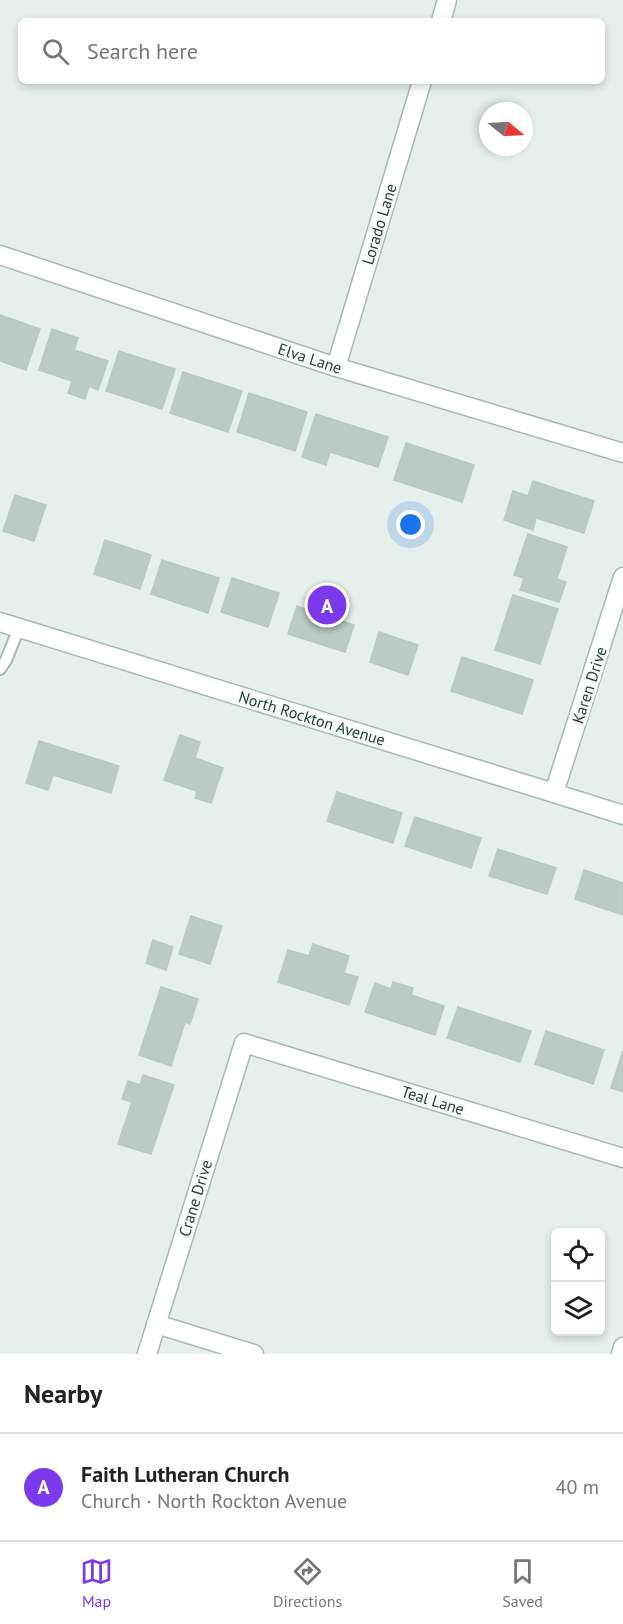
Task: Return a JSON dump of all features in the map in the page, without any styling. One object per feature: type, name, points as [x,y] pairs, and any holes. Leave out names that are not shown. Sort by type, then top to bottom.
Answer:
[{"type":"street","points":[[442,18],[447,0]]},
{"type":"street","name":"Lorado Lane","points":[[336,367],[421,84]]},
{"type":"street","name":"Elva Lane","points":[[0,255],[336,367],[623,453]]},
{"type":"street","name":"Karen Drive","points":[[554,793],[623,577]]},
{"type":"street","name":"North Rockton Avenue","points":[[0,622],[623,815]]},
{"type":"street","name":"Teal Lane","points":[[244,1043],[623,1158]]},
{"type":"street","name":"Crane Drive","points":[[147,1354],[244,1043]]},
{"type":"street","points":[[156,1324],[254,1354]]},
{"type":"street","points":[[621,1354],[623,1347]]},
{"type":"lane","points":[[0,669],[19,628]]},
{"type":"building","points":[[0,315],[40,329],[26,370],[0,361]]},
{"type":"building","points":[[52,329],[78,338],[74,350],[108,361],[98,390],[89,386],[85,399],[68,393],[72,381],[39,370]]},
{"type":"building","points":[[119,351],[175,369],[162,409],[106,391]]},
{"type":"building","points":[[183,372],[242,391],[228,432],[170,413]]},
{"type":"building","points":[[249,393],[307,412],[295,451],[237,432]]},
{"type":"building","points":[[316,414],[388,437],[378,467],[330,452],[326,465],[302,457]]},
{"type":"building","points":[[406,443],[474,465],[462,502],[394,480]]},
{"type":"building","points":[[533,481],[594,501],[584,533],[536,518],[533,530],[504,520],[513,491],[528,496]]},
{"type":"building","points":[[15,495],[46,505],[34,541],[3,531]]},
{"type":"building","points":[[528,534],[567,547],[557,579],[566,582],[559,602],[520,590],[524,578],[514,575]]},
{"type":"building","points":[[105,540],[151,555],[140,589],[94,574]]},
{"type":"building","points":[[162,560],[219,578],[208,613],[151,594]]},
{"type":"building","points":[[232,578],[279,593],[268,627],[221,612]]},
{"type":"building","points":[[513,595],[558,609],[540,664],[495,650]]},
{"type":"building","points":[[297,606],[354,625],[345,652],[288,634]]},
{"type":"building","points":[[379,632],[418,645],[408,675],[370,662]]},
{"type":"building","points":[[462,657],[533,680],[522,714],[451,691]]},
{"type":"building","points":[[180,735],[200,742],[195,758],[223,768],[211,803],[195,798],[197,791],[164,780]]},
{"type":"building","points":[[39,741],[119,766],[111,793],[53,775],[48,790],[26,783]]},
{"type":"building","points":[[337,792],[402,813],[393,843],[327,821]]},
{"type":"building","points":[[415,817],[481,838],[471,868],[405,846]]},
{"type":"building","points":[[498,849],[556,868],[547,894],[489,876]]},
{"type":"building","points":[[584,870],[623,883],[623,915],[575,899]]},
{"type":"building","points":[[191,916],[222,926],[210,964],[179,954]]},
{"type":"building","points":[[153,940],[173,947],[166,970],[146,963]]},
{"type":"building","points":[[313,944],[349,956],[344,973],[358,977],[349,1005],[278,982],[288,950],[309,956]]},
{"type":"building","points":[[393,982],[413,988],[411,995],[444,1006],[435,1035],[365,1012],[375,983],[391,989]]},
{"type":"building","points":[[161,987],[198,999],[190,1024],[185,1022],[171,1066],[139,1055]]},
{"type":"building","points":[[458,1007],[531,1031],[520,1062],[447,1038]]},
{"type":"building","points":[[546,1031],[604,1050],[593,1084],[535,1064]]},
{"type":"building","points":[[623,1051],[623,1092],[611,1088]]},
{"type":"building","points":[[143,1075],[174,1085],[151,1154],[118,1144],[132,1102],[122,1099],[128,1081],[140,1085]]},
{"type":"place","name":"Faith Lutheran Church","points":[[327,605]]}]
